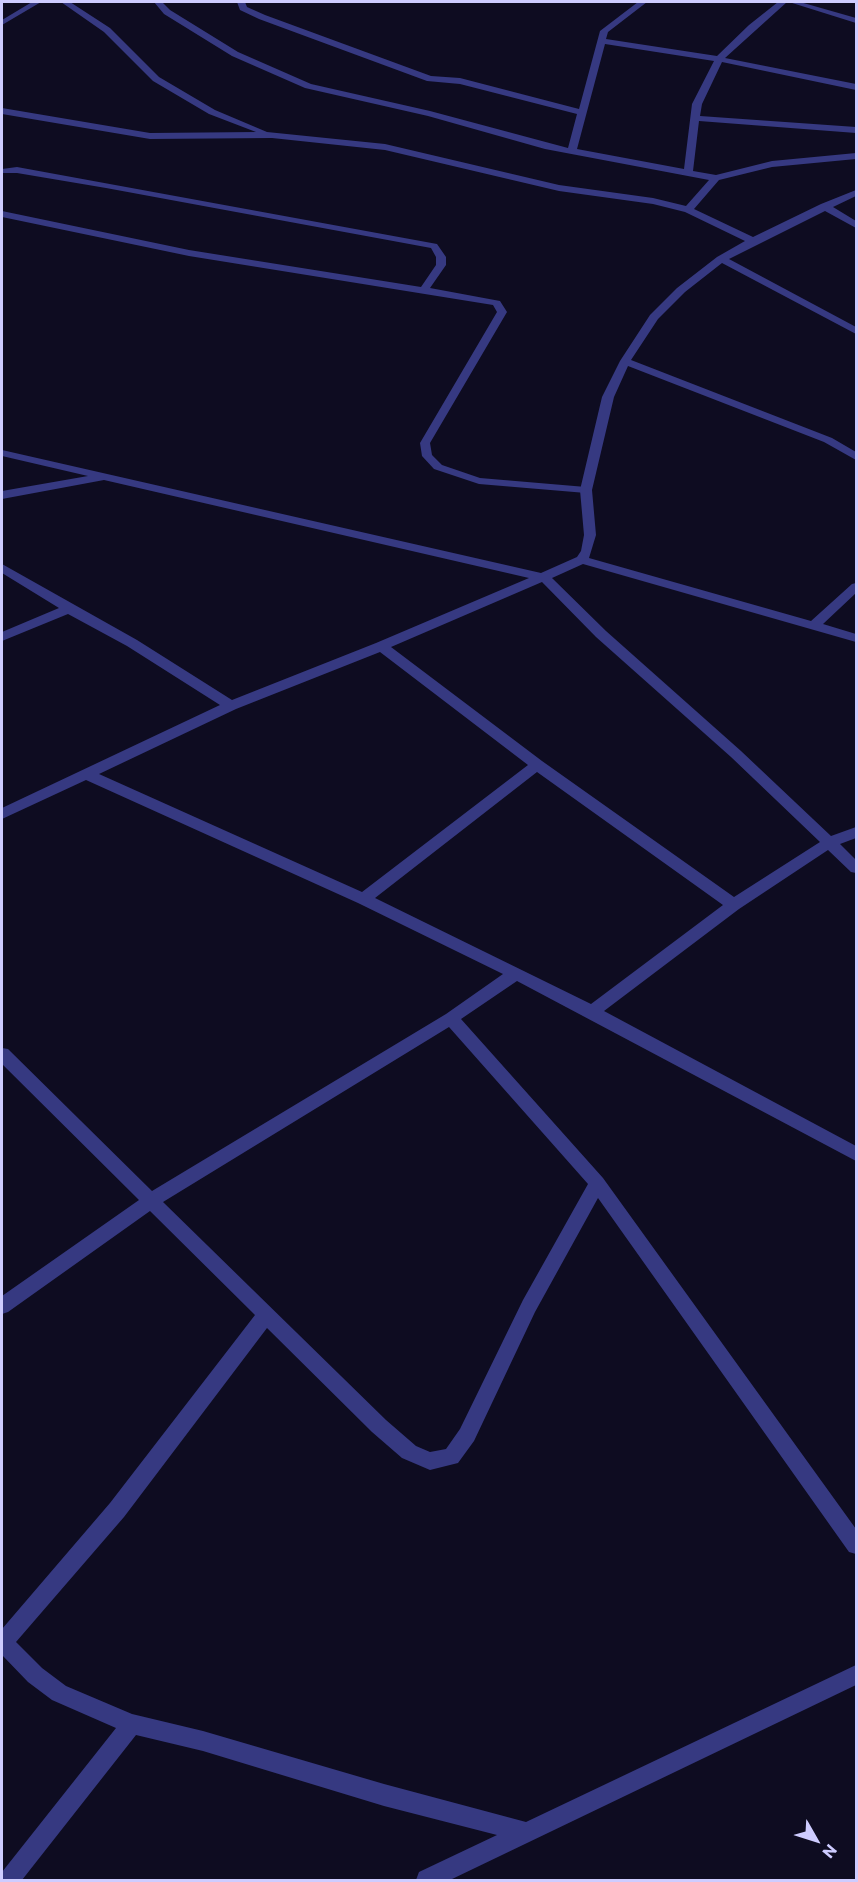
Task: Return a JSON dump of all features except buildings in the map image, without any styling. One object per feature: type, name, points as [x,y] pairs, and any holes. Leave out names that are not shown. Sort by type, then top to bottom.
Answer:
[{"type":"street","points":[[2,23],[37,2]]},
{"type":"street","points":[[65,2],[98,23],[156,79],[212,112],[272,135]]},
{"type":"street","points":[[158,2],[167,12],[235,54],[308,86],[430,114],[522,141],[716,178],[789,162],[856,156]]},
{"type":"street","points":[[241,2],[243,8],[262,17],[430,79],[459,81],[583,113]]},
{"type":"street","points":[[572,151],[600,41],[608,27],[643,2]]},
{"type":"street","points":[[688,172],[697,104],[719,59],[752,27],[783,2]]},
{"type":"street","points":[[793,2],[856,21]]},
{"type":"street","points":[[600,41],[719,59],[856,87]]},
{"type":"street","points":[[2,111],[150,136],[272,135],[385,147],[559,188],[653,201],[688,210],[753,241]]},
{"type":"street","points":[[694,118],[856,130]]},
{"type":"street","points":[[688,210],[716,178]]},
{"type":"street","points":[[2,814],[231,706],[381,646],[582,560],[587,551],[590,535],[586,490],[608,397],[625,361],[654,317],[681,290],[721,259],[824,206],[856,193]]},
{"type":"street","points":[[824,206],[856,225]]},
{"type":"street","points":[[721,259],[856,332]]},
{"type":"street","points":[[625,361],[828,440],[856,458]]},
{"type":"street","points":[[2,453],[544,578],[601,634],[736,754],[856,868]]},
{"type":"street","points":[[2,495],[108,476]]},
{"type":"street","points":[[582,560],[856,638]]},
{"type":"street","points":[[2,568],[69,609],[132,643],[231,706]]},
{"type":"street","points":[[814,625],[856,587]]},
{"type":"street","points":[[2,637],[69,609]]},
{"type":"street","points":[[381,646],[537,765],[734,905]]},
{"type":"street","points":[[363,899],[537,765]]},
{"type":"street","points":[[88,775],[363,899],[593,1011],[856,1154]]},
{"type":"street","points":[[593,1011],[734,905],[829,843],[856,832]]},
{"type":"street","points":[[2,1306],[149,1202],[451,1018],[515,974]]},
{"type":"street","points":[[451,1018],[597,1183],[856,1545]]},
{"type":"street","points":[[2,1054],[149,1202],[409,1452],[430,1461],[452,1457],[467,1435],[529,1306],[597,1183]]},
{"type":"street","points":[[266,1315],[117,1510],[2,1641],[35,1675],[58,1693],[132,1724],[203,1741],[384,1795],[529,1833]]},
{"type":"street","points":[[427,1881],[856,1675]]},
{"type":"street","points":[[9,1881],[132,1724]]},
{"type":"lane","points":[[2,171],[17,170],[106,185],[434,246],[441,257],[441,265],[423,291]]},
{"type":"lane","points":[[2,214],[189,253],[497,303],[502,312],[425,443],[427,456],[438,467],[479,482],[586,490]]}]
